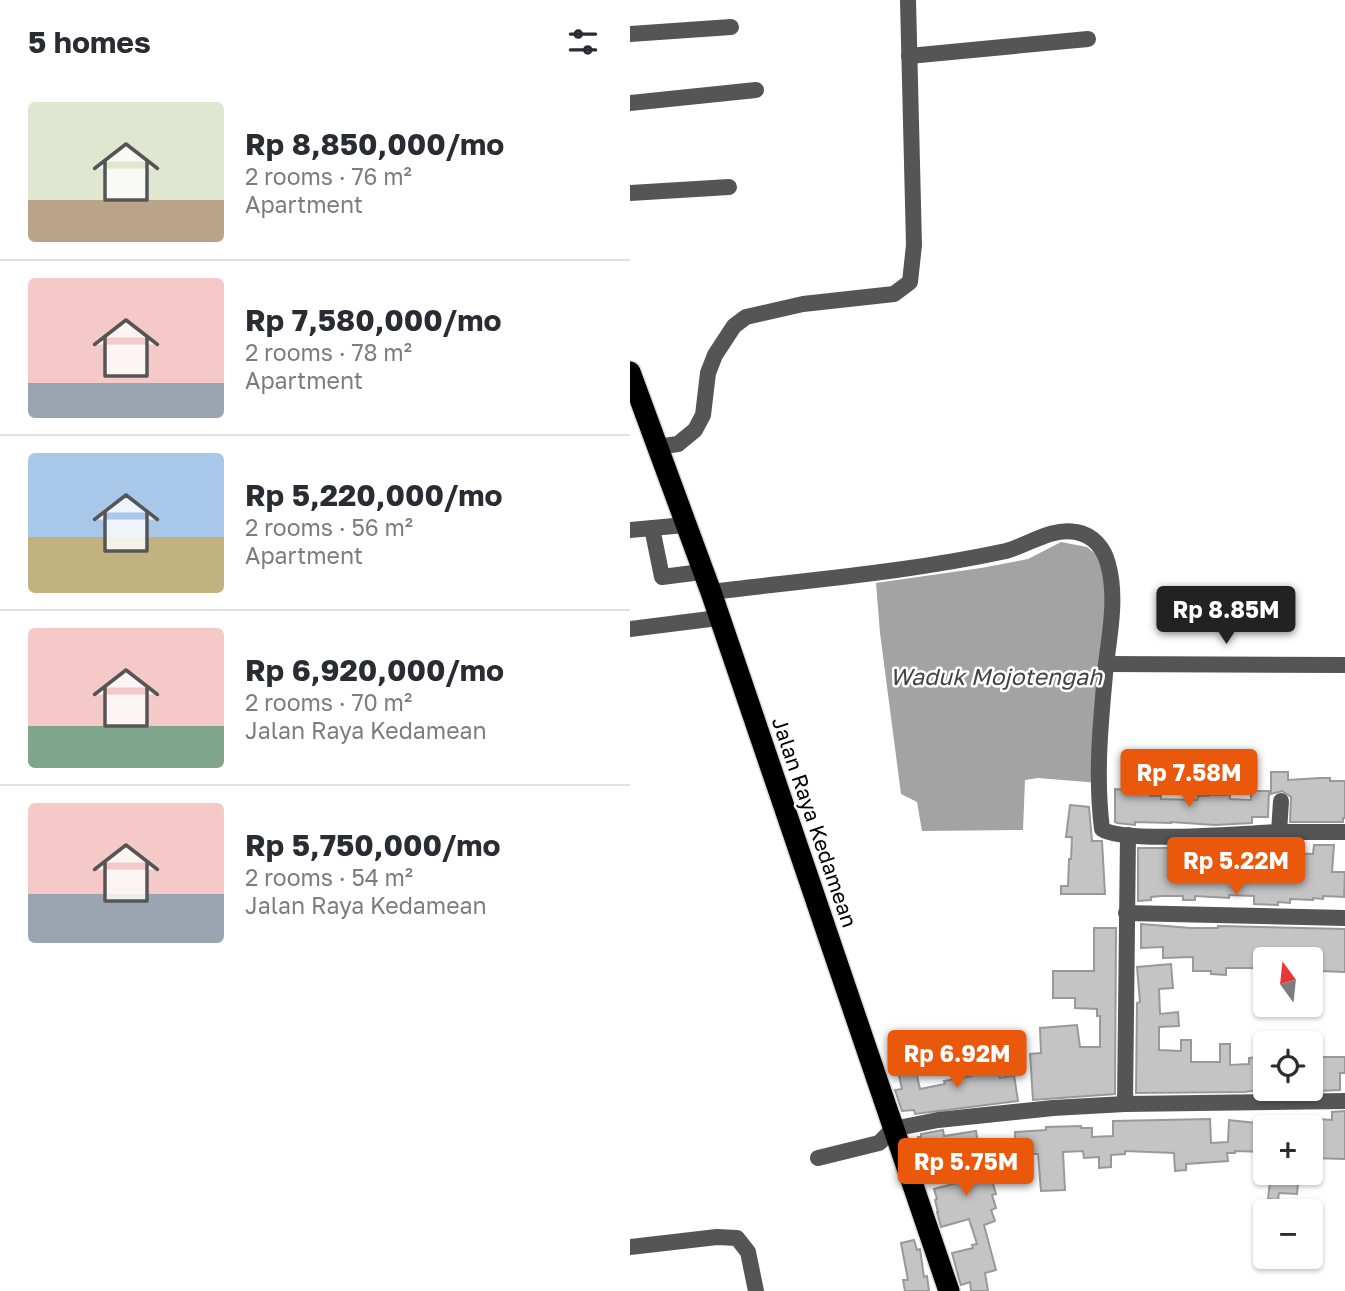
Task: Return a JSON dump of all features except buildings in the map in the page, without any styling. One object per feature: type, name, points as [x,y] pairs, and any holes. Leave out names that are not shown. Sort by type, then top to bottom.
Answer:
[{"type":"highway","name":"Jalan Raya Kedamean","points":[[630,372],[701,572],[711,592],[949,1291]]},
{"type":"street","points":[[657,447],[678,443],[695,430],[703,415],[708,373],[715,355],[734,326],[746,317],[803,304],[894,294],[910,282],[914,245],[908,0]]},
{"type":"street","points":[[630,34],[731,27]]},
{"type":"street","points":[[909,56],[1088,39]]},
{"type":"street","points":[[630,103],[756,90]]},
{"type":"street","points":[[630,193],[729,187]]},
{"type":"street","points":[[630,530],[685,525]]},
{"type":"street","points":[[652,528],[662,577],[701,572]]},
{"type":"street","points":[[711,592],[946,564],[1021,547],[1061,531],[1076,531],[1087,535],[1099,543],[1108,564],[1112,628],[1099,760],[1102,829],[1105,832],[1128,835],[1174,836],[1345,832]]},
{"type":"street","points":[[630,629],[718,618]]},
{"type":"street","points":[[1107,664],[1345,665]]},
{"type":"street","points":[[1279,832],[1281,801]]},
{"type":"street","points":[[1125,1104],[1128,835]]},
{"type":"street","points":[[1126,913],[1345,918]]},
{"type":"street","points":[[818,1158],[879,1143],[893,1129],[938,1120],[1053,1108],[1125,1104],[1345,1101]]},
{"type":"street","points":[[630,1247],[717,1237],[737,1238],[748,1252],[756,1291]]},
{"type":"water","name":"Waduk Mojotengah","points":[[1061,542],[1087,547],[1108,564],[1099,783],[1038,778],[1025,780],[1023,830],[922,831],[917,802],[901,794],[876,583],[1028,559]]}]
